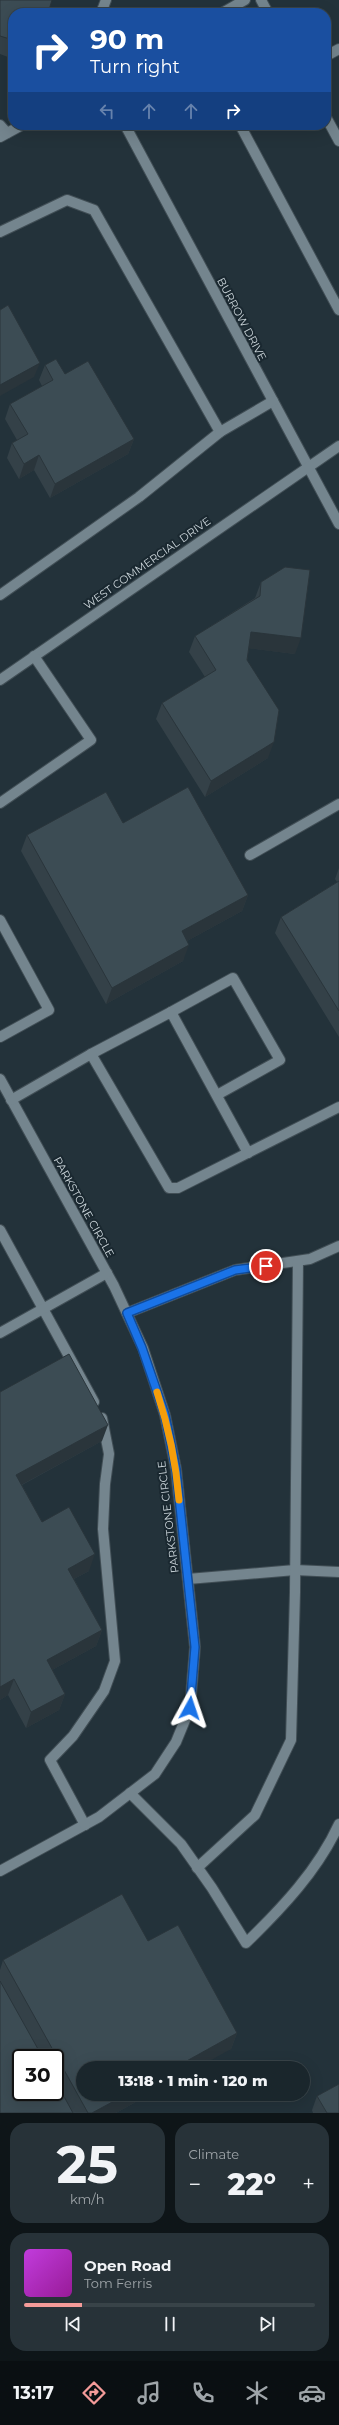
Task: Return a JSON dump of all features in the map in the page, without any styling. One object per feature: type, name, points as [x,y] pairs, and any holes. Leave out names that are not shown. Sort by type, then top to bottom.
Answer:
[{"type":"street","points":[[231,8],[245,0]]},
{"type":"street","points":[[0,125],[4,135],[13,130]]},
{"type":"street","points":[[331,126],[339,141]]},
{"type":"street","name":"BURROW DRIVE","points":[[128,130],[339,524]]},
{"type":"street","points":[[243,130],[339,310]]},
{"type":"street","points":[[0,232],[67,200],[94,210],[220,432]]},
{"type":"street","points":[[0,594],[139,497],[220,432],[273,401]]},
{"type":"street","name":"WEST COMMERCIAL DRIVE","points":[[0,680],[339,446]]},
{"type":"street","points":[[0,804],[91,740],[34,656]]},
{"type":"street","points":[[250,855],[339,804]]},
{"type":"street","points":[[0,920],[49,1010],[0,1037]]},
{"type":"street","points":[[11,1100],[91,1054],[233,978],[280,1060],[217,1095]]},
{"type":"street","points":[[171,1012],[248,1153]]},
{"type":"street","points":[[91,1054],[164,1182],[169,1188],[178,1188],[339,1107]]},
{"type":"street","name":"PARKSTONE CIRCLE","points":[[0,1079],[107,1273],[127,1313],[142,1348],[165,1415],[176,1469],[195,1647],[190,1708],[176,1742],[155,1774],[99,1817],[0,1871]]},
{"type":"street","points":[[0,1230],[42,1311],[64,1345],[105,1424],[109,1454],[105,1484],[103,1529],[115,1661],[104,1691],[73,1736],[50,1760],[84,1825]]},
{"type":"street","points":[[127,1313],[235,1270],[310,1259],[339,1246]]},
{"type":"street","points":[[197,1868],[255,1815],[291,1740],[295,1570],[298,1261]]},
{"type":"street","points":[[0,1333],[42,1311],[107,1273]]},
{"type":"street","points":[[188,1579],[295,1570],[339,1572]]},
{"type":"street","points":[[130,1793],[180,1844],[246,1943],[282,1908],[331,1842],[339,1824]]},
{"type":"building","points":[[0,0],[52,0],[50,8],[8,8],[8,38],[0,36]]},
{"type":"building","points":[[8,305],[40,363],[0,385],[0,310]]},
{"type":"building","points":[[56,359],[65,374],[88,361],[134,439],[55,484],[39,455],[24,464],[12,443],[28,434],[10,404],[53,380],[45,365]]},
{"type":"building","points":[[285,567],[310,570],[301,638],[251,632],[247,660],[279,710],[274,742],[211,781],[162,703],[216,670],[195,636],[260,596],[261,582]]},
{"type":"building","points":[[188,787],[248,895],[182,931],[189,945],[112,988],[27,835],[106,792],[123,823]]},
{"type":"building","points":[[339,881],[339,1011],[281,917]]},
{"type":"building","points":[[69,1354],[108,1425],[16,1475],[42,1522],[69,1507],[95,1554],[68,1569],[102,1630],[47,1660],[65,1694],[31,1712],[14,1679],[0,1687],[0,1392]]},
{"type":"building","points":[[122,1894],[148,1941],[178,1925],[237,2033],[187,2061],[76,2061],[76,2091],[64,2070],[64,2049],[52,2049],[3,1960]]},
{"type":"building","points":[[0,1981],[38,2049],[12,2049],[12,2101],[64,2101],[64,2096],[73,2113],[0,2113]]},
{"type":"building","points":[[339,2084],[339,2113],[327,2113],[317,2096]]},
{"type":"building","points":[[81,2101],[114,2101],[92,2113],[88,2113]]},
{"type":"slow traffic","points":[[157,1392],[165,1415],[176,1469],[179,1500]]},
{"type":"route","points":[[190,1708],[195,1647],[176,1469],[165,1415],[142,1348],[127,1313],[235,1270],[266,1266]]}]
